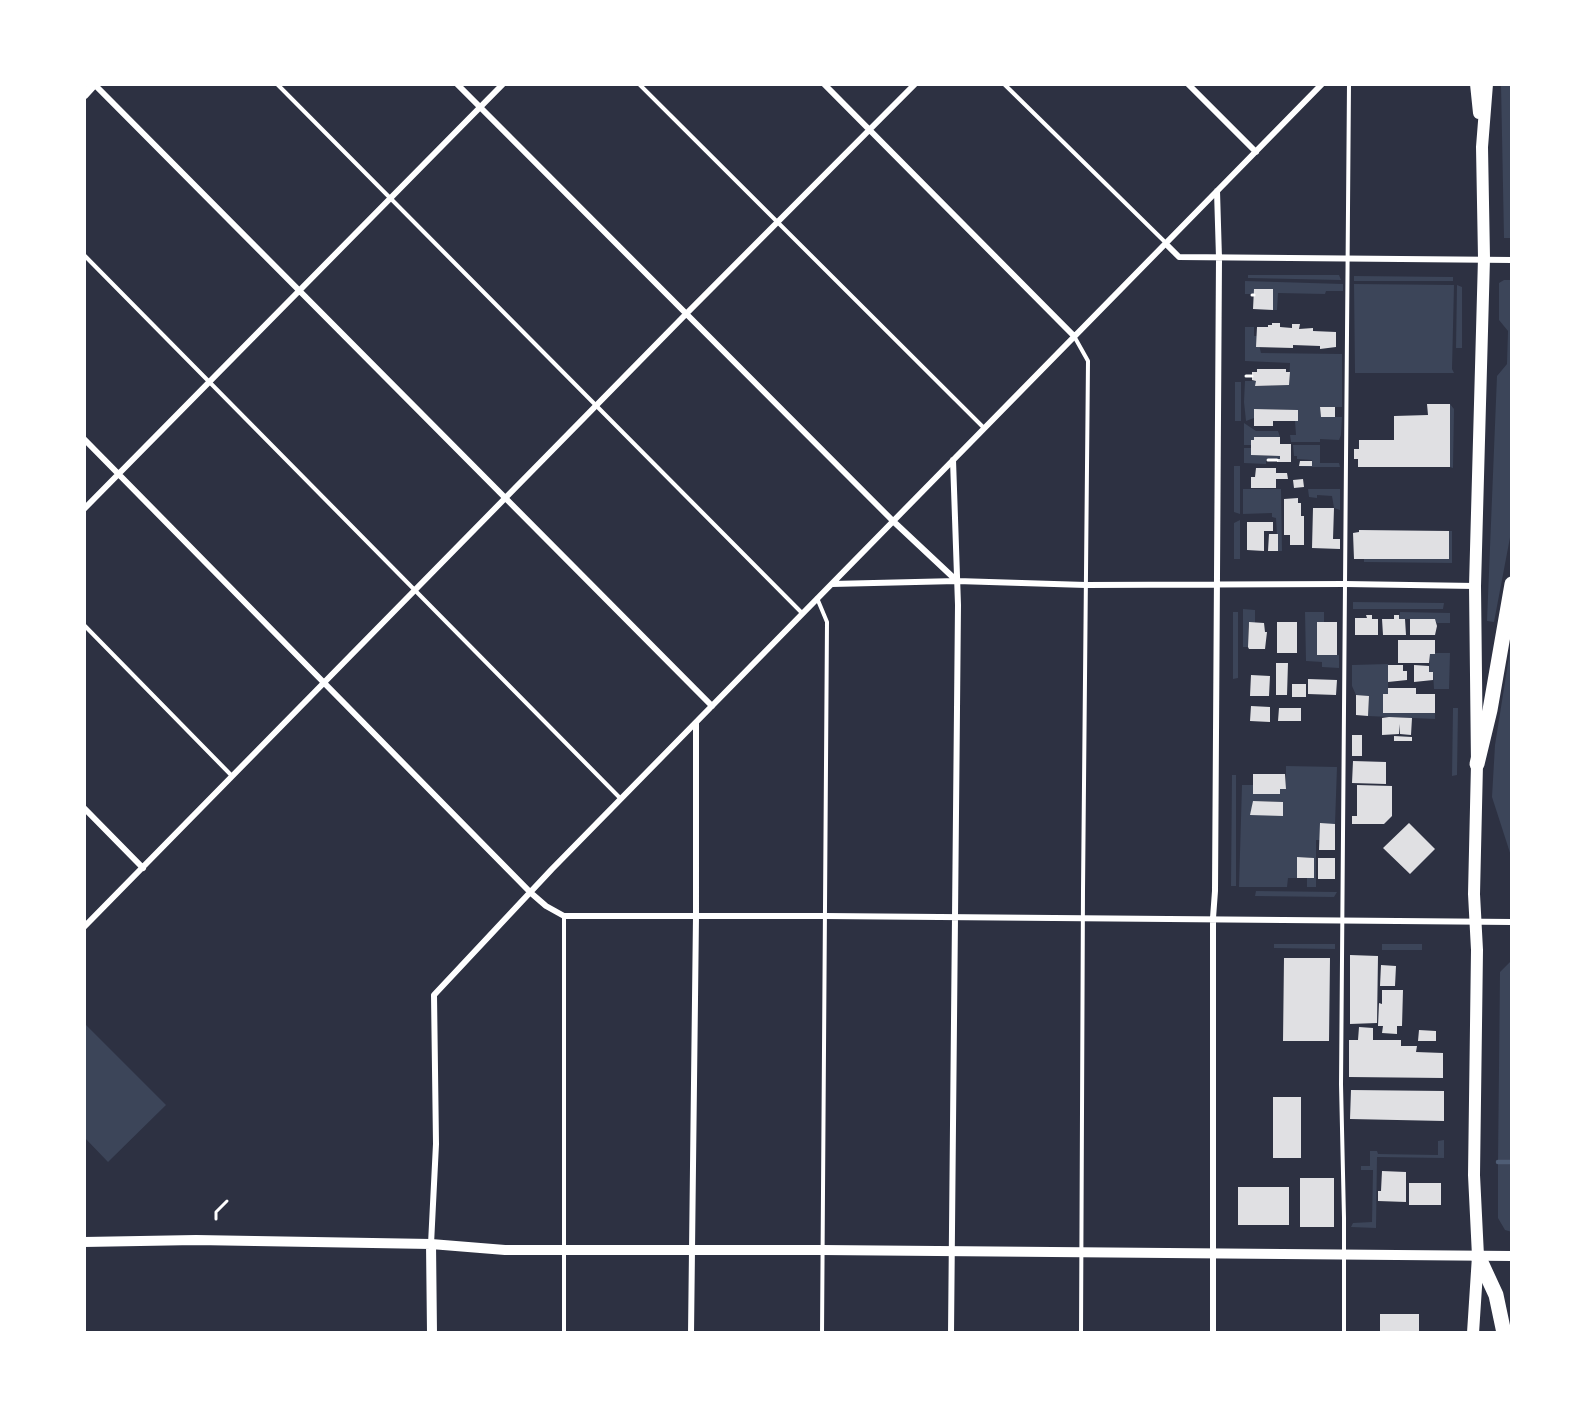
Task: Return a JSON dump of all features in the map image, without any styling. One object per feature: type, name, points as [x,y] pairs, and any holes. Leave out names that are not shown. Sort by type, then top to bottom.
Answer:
[{"type":"highway","points":[[1477,765],[1490,710],[1512,584]]},
{"type":"highway","points":[[1478,1256],[1496,1295],[1504,1333]]},
{"type":"main road","points":[[1473,1333],[1478,1256],[1474,1175],[1477,950],[1474,894],[1477,765],[1475,586],[1484,258],[1482,147],[1476,84]]},
{"type":"main road","points":[[1482,147],[1487,84]]},
{"type":"main road","points":[[84,1242],[196,1240],[431,1244],[505,1250],[691,1249],[1512,1256]]},
{"type":"main road","points":[[431,1244],[432,1333]]},
{"type":"street","points":[[84,95],[94,84],[712,706]]},
{"type":"street","points":[[457,84],[893,520],[957,581]]},
{"type":"street","points":[[84,509],[502,84]]},
{"type":"street","points":[[824,84],[1074,336]]},
{"type":"street","points":[[84,927],[915,84]]},
{"type":"street","points":[[1188,84],[1256,152]]},
{"type":"street","points":[[431,1244],[436,1144],[434,995],[802,613],[1322,84]]},
{"type":"street","points":[[1213,1333],[1213,918],[1219,258],[1217,191]]},
{"type":"street","points":[[1166,244],[1179,257],[1512,260]]},
{"type":"street","points":[[84,439],[531,892],[546,906],[564,916],[1213,918],[1512,922]]},
{"type":"street","points":[[951,1333],[957,581],[953,460]]},
{"type":"street","points":[[831,584],[957,581],[1086,585],[1475,586]]},
{"type":"street","points":[[691,1333],[696,723]]},
{"type":"street","points":[[84,808],[143,868]]},
{"type":"lane","points":[[278,84],[802,613]]},
{"type":"lane","points":[[639,84],[984,428]]},
{"type":"lane","points":[[1004,84],[1166,244]]},
{"type":"lane","points":[[1344,1333],[1341,1084],[1349,84]]},
{"type":"lane","points":[[84,255],[622,800]]},
{"type":"lane","points":[[1074,336],[1088,361],[1081,1333]]},
{"type":"lane","points":[[818,598],[827,622],[822,1333]]},
{"type":"lane","points":[[84,625],[232,776]]},
{"type":"lane","points":[[564,916],[564,1333]]},
{"type":"path","points":[[1246,376],[1252,376]]},
{"type":"path","points":[[1268,460],[1277,460]]},
{"type":"path","points":[[216,1219],[216,1212],[227,1201]]},
{"type":"shaded area","points":[[1501,84],[1512,84],[1512,238],[1504,238]]},
{"type":"shaded area","points":[[1248,275],[1339,275],[1341,280],[1248,278]]},
{"type":"shaded area","points":[[1354,276],[1453,277],[1453,281],[1354,281]]},
{"type":"shaded area","points":[[1512,280],[1512,527],[1494,622],[1487,621],[1497,376],[1507,364],[1508,331],[1499,320],[1499,283]]},
{"type":"shaded area","points":[[1245,281],[1343,284],[1343,291],[1326,291],[1325,294],[1278,293],[1277,310],[1273,310],[1273,289],[1254,289],[1254,294],[1245,294]]},
{"type":"shaded area","points":[[1354,284],[1454,285],[1452,369],[1454,373],[1355,373]]},
{"type":"shaded area","points":[[1457,285],[1462,287],[1462,348],[1456,348]]},
{"type":"shaded area","points":[[1245,327],[1254,327],[1254,336],[1257,336],[1261,353],[1342,354],[1342,407],[1320,407],[1321,417],[1342,417],[1339,440],[1291,442],[1290,435],[1296,435],[1295,421],[1298,421],[1298,410],[1254,409],[1254,418],[1246,421],[1245,381],[1256,381],[1256,386],[1289,385],[1290,363],[1245,361]]},
{"type":"shaded area","points":[[1235,382],[1241,382],[1241,421],[1235,421]]},
{"type":"shaded area","points":[[1450,404],[1454,409],[1453,468],[1450,467]]},
{"type":"shaded area","points":[[1244,423],[1256,431],[1278,431],[1280,437],[1255,437],[1251,445],[1244,445]]},
{"type":"shaded area","points":[[1293,445],[1320,445],[1320,463],[1339,463],[1340,467],[1296,467],[1312,466],[1312,460],[1297,459],[1297,456],[1294,456]]},
{"type":"shaded area","points":[[1244,448],[1251,448],[1251,455],[1280,456],[1280,459],[1266,459],[1266,464],[1244,463]]},
{"type":"shaded area","points":[[1234,466],[1240,466],[1240,514],[1234,512]]},
{"type":"shaded area","points":[[1243,489],[1281,489],[1282,551],[1278,551],[1276,518],[1272,517],[1272,513],[1243,514]]},
{"type":"shaded area","points":[[1308,489],[1340,489],[1340,510],[1334,508],[1332,496],[1309,497]]},
{"type":"shaded area","points":[[1240,520],[1240,559],[1234,559],[1234,523]]},
{"type":"shaded area","points":[[1449,531],[1452,531],[1452,563],[1364,562],[1364,559],[1448,559]]},
{"type":"shaded area","points":[[1353,602],[1444,603],[1443,609],[1353,609]]},
{"type":"shaded area","points":[[1243,609],[1255,610],[1255,623],[1249,623],[1248,627],[1248,647],[1243,647]]},
{"type":"shaded area","points":[[1233,612],[1238,612],[1238,678],[1233,679]]},
{"type":"shaded area","points":[[1305,612],[1324,612],[1324,622],[1317,623],[1317,654],[1339,655],[1339,668],[1322,667],[1322,662],[1306,661]]},
{"type":"shaded area","points":[[1400,612],[1450,613],[1450,623],[1437,623],[1434,619],[1399,619]]},
{"type":"shaded area","points":[[1512,638],[1512,859],[1492,797],[1495,745]]},
{"type":"shaded area","points":[[1450,653],[1449,689],[1434,689],[1433,672],[1429,672],[1430,654]]},
{"type":"shaded area","points":[[1388,664],[1388,694],[1383,694],[1383,713],[1435,713],[1435,719],[1368,716],[1369,696],[1356,695],[1352,686],[1352,665]]},
{"type":"shaded area","points":[[1453,708],[1458,708],[1457,775],[1452,776]]},
{"type":"shaded area","points":[[1286,766],[1337,767],[1335,824],[1320,824],[1320,840],[1316,840],[1316,887],[1307,887],[1307,878],[1314,878],[1314,858],[1297,857],[1297,878],[1288,878],[1287,887],[1239,887],[1242,785],[1253,785],[1253,794],[1279,794],[1280,789],[1286,789]],"holes":[[[1253,801],[1283,802],[1283,815],[1251,815]]]},
{"type":"shaded area","points":[[1232,775],[1236,775],[1236,886],[1231,886]]},
{"type":"shaded area","points":[[1256,891],[1337,892],[1334,897],[1255,896]]},
{"type":"shaded area","points":[[1274,944],[1335,944],[1335,949],[1274,948]]},
{"type":"shaded area","points":[[1382,944],[1422,944],[1422,950],[1382,950]]},
{"type":"shaded area","points":[[1512,960],[1512,1232],[1505,1230],[1498,1218],[1498,1162],[1500,972]]},
{"type":"shaded area","points":[[84,1023],[166,1105],[108,1162],[84,1137]]},
{"type":"shaded area","points":[[1444,1140],[1444,1158],[1377,1157],[1376,1228],[1351,1227],[1353,1223],[1372,1222],[1373,1170],[1361,1170],[1361,1166],[1370,1166],[1370,1151],[1377,1151],[1378,1154],[1438,1155],[1438,1141]]},
{"type":"building","points":[[1254,289],[1273,289],[1273,310],[1253,309]]},
{"type":"building","points":[[1272,323],[1280,323],[1280,327],[1292,328],[1292,324],[1300,324],[1299,329],[1313,328],[1313,331],[1336,332],[1336,347],[1320,349],[1320,346],[1293,345],[1293,348],[1256,347],[1257,327],[1268,327]]},
{"type":"building","points":[[1257,369],[1286,369],[1286,372],[1290,372],[1289,385],[1255,386],[1256,381],[1252,380],[1252,372],[1257,372]]},
{"type":"building","points":[[1427,404],[1450,404],[1450,467],[1358,467],[1358,459],[1354,459],[1354,449],[1359,449],[1359,440],[1394,440],[1394,416],[1428,415]]},
{"type":"building","points":[[1320,407],[1335,407],[1335,417],[1321,417]]},
{"type":"building","points":[[1254,409],[1298,410],[1298,421],[1273,421],[1273,426],[1254,426]]},
{"type":"building","points":[[1254,437],[1280,437],[1280,444],[1291,444],[1291,462],[1277,462],[1280,456],[1251,455],[1251,440],[1254,440]]},
{"type":"building","points":[[1300,461],[1312,461],[1312,466],[1299,466]]},
{"type":"building","points":[[1256,468],[1276,468],[1276,473],[1287,473],[1288,479],[1276,479],[1276,488],[1251,488],[1251,477],[1255,477]]},
{"type":"building","points":[[1303,479],[1304,487],[1294,488],[1293,480]]},
{"type":"building","points":[[1298,498],[1298,503],[1301,503],[1301,516],[1304,516],[1304,545],[1290,545],[1290,535],[1284,535],[1284,499]]},
{"type":"building","points":[[1313,508],[1334,508],[1333,539],[1340,539],[1340,549],[1312,548]]},
{"type":"building","points":[[1247,522],[1273,522],[1273,531],[1264,531],[1264,551],[1247,550]]},
{"type":"building","points":[[1359,530],[1449,531],[1449,559],[1354,559],[1353,533]]},
{"type":"building","points":[[1269,534],[1278,534],[1278,551],[1268,551]]},
{"type":"building","points":[[1366,615],[1372,615],[1372,619],[1378,619],[1378,635],[1355,635],[1355,618],[1367,618]]},
{"type":"building","points":[[1394,615],[1399,615],[1399,619],[1405,619],[1406,635],[1383,635],[1382,619],[1394,619]]},
{"type":"building","points":[[1410,619],[1435,619],[1437,626],[1435,635],[1410,635]]},
{"type":"building","points":[[1249,622],[1264,623],[1265,632],[1267,632],[1265,649],[1249,649]]},
{"type":"building","points":[[1277,622],[1297,622],[1297,653],[1277,653]]},
{"type":"building","points":[[1317,622],[1337,622],[1337,655],[1317,655]]},
{"type":"building","points":[[1398,640],[1435,640],[1435,654],[1430,654],[1429,663],[1398,663]]},
{"type":"building","points":[[1276,663],[1288,663],[1287,695],[1276,695]]},
{"type":"building","points":[[1388,665],[1403,665],[1403,671],[1407,671],[1407,680],[1388,682]]},
{"type":"building","points":[[1414,665],[1429,666],[1429,672],[1433,672],[1433,680],[1414,682]]},
{"type":"building","points":[[1251,675],[1270,676],[1269,696],[1250,696]]},
{"type":"building","points":[[1308,679],[1337,680],[1336,695],[1308,694]]},
{"type":"building","points":[[1292,684],[1306,684],[1306,697],[1292,697]]},
{"type":"building","points":[[1388,688],[1416,688],[1416,694],[1435,694],[1435,713],[1383,713],[1383,694],[1388,694]]},
{"type":"building","points":[[1356,695],[1369,696],[1368,716],[1356,715]]},
{"type":"building","points":[[1251,706],[1270,707],[1270,722],[1250,721]]},
{"type":"building","points":[[1279,708],[1301,708],[1301,721],[1278,721]]},
{"type":"building","points":[[1382,718],[1412,718],[1411,735],[1400,734],[1400,724],[1399,734],[1382,735]]},
{"type":"building","points":[[1352,735],[1362,735],[1362,756],[1352,756]]},
{"type":"building","points":[[1394,736],[1412,737],[1412,741],[1394,741]]},
{"type":"building","points":[[1353,761],[1386,762],[1386,784],[1352,783]]},
{"type":"building","points":[[1253,774],[1285,774],[1286,789],[1280,789],[1280,794],[1253,794]]},
{"type":"building","points":[[1357,785],[1392,786],[1392,816],[1384,824],[1352,824],[1352,816],[1357,816]]},
{"type":"building","points":[[1253,801],[1283,802],[1283,816],[1250,815]]},
{"type":"building","points":[[1320,823],[1335,824],[1335,850],[1319,850]]},
{"type":"building","points":[[1409,823],[1435,849],[1410,874],[1383,848]]},
{"type":"building","points":[[1297,857],[1314,858],[1314,878],[1297,878]]},
{"type":"building","points":[[1318,858],[1335,858],[1335,879],[1318,879]]},
{"type":"building","points":[[1350,955],[1378,956],[1377,1023],[1350,1024]]},
{"type":"building","points":[[1284,958],[1330,958],[1329,1041],[1283,1041]]},
{"type":"building","points":[[1381,965],[1396,966],[1395,986],[1380,986]]},
{"type":"building","points":[[1382,990],[1403,990],[1402,1026],[1397,1026],[1397,1034],[1382,1033],[1383,1026],[1378,1026]]},
{"type":"building","points":[[1359,1027],[1373,1028],[1373,1040],[1401,1040],[1401,1046],[1417,1046],[1416,1052],[1443,1053],[1443,1078],[1349,1077],[1349,1040],[1358,1040]]},
{"type":"building","points":[[1419,1030],[1436,1031],[1436,1041],[1418,1041]]},
{"type":"building","points":[[1351,1090],[1444,1091],[1444,1121],[1350,1119]]},
{"type":"building","points":[[1273,1097],[1301,1097],[1301,1158],[1273,1158]]},
{"type":"building","points":[[1382,1171],[1406,1172],[1406,1202],[1378,1201]]},
{"type":"building","points":[[1300,1178],[1334,1178],[1334,1227],[1300,1227]]},
{"type":"building","points":[[1409,1183],[1441,1183],[1441,1205],[1409,1205]]},
{"type":"building","points":[[1238,1187],[1289,1187],[1289,1225],[1238,1225]]},
{"type":"building","points":[[1380,1314],[1419,1314],[1419,1333],[1380,1333]]},
{"type":"waterway","points":[[1498,1162],[1512,1162]]}]
